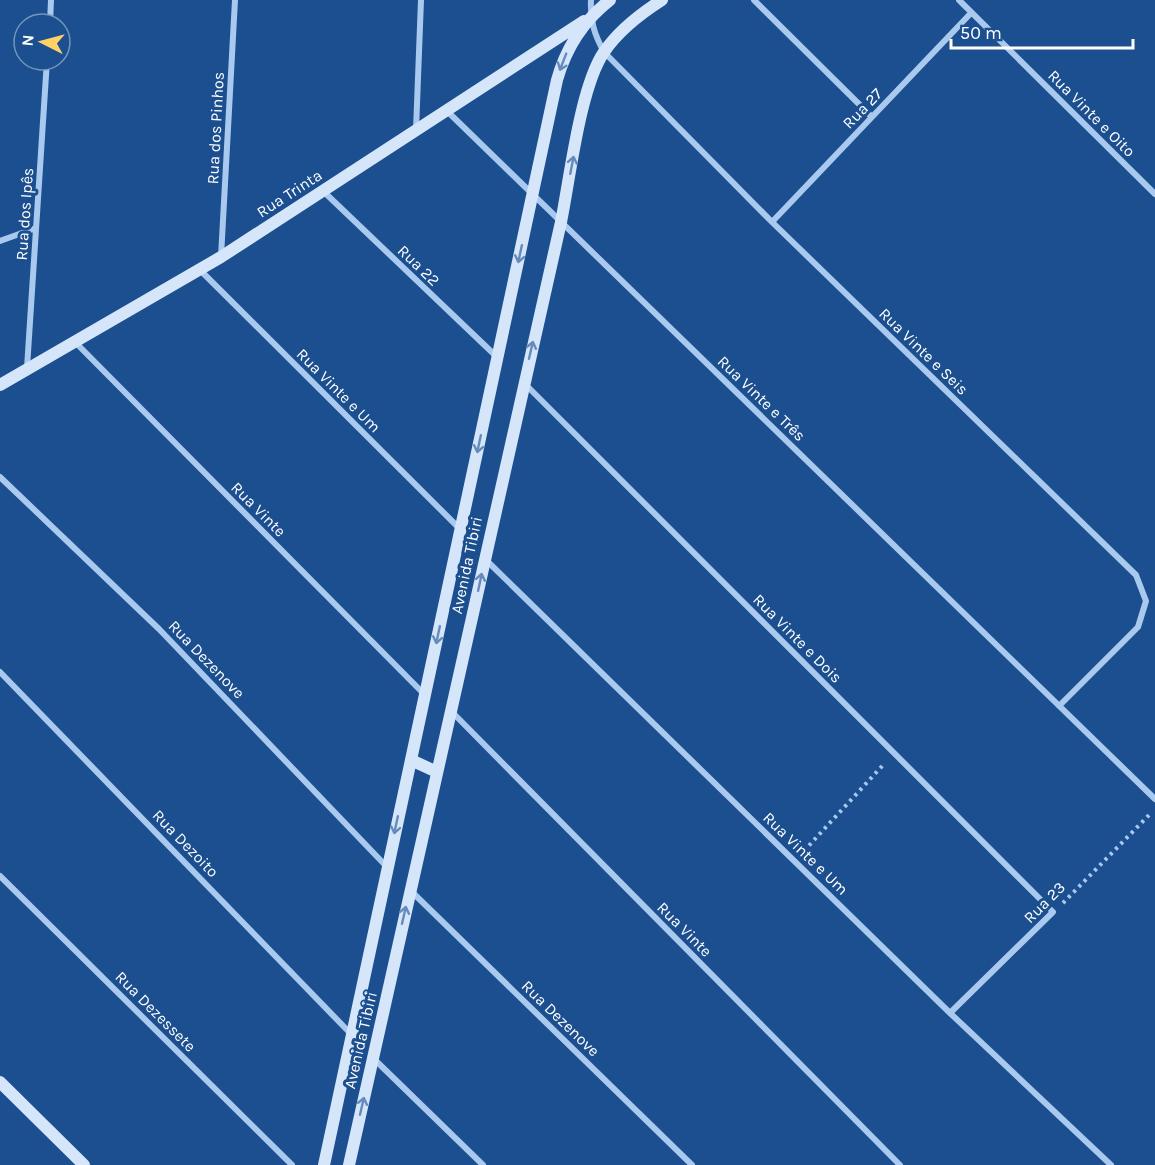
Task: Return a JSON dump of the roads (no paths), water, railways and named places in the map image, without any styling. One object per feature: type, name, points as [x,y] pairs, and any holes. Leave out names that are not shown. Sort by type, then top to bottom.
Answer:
[{"type":"main road","points":[[590,17],[610,0]]},
{"type":"main road","name":"Avenida Tibiri","points":[[349,1165],[561,222],[587,91],[604,52],[624,28],[662,0]]},
{"type":"main road","name":"Rua Trinta","points":[[0,386],[221,257],[590,17]]},
{"type":"main road","name":"Avenida Tibiri","points":[[324,1165],[562,61],[590,17]]},
{"type":"main road","points":[[411,760],[437,772]]},
{"type":"main road","points":[[0,1082],[84,1165]]},
{"type":"street","name":"Rua dos Pinhos","points":[[221,257],[236,0]]},
{"type":"street","points":[[416,131],[422,0]]},
{"type":"street","points":[[590,17],[591,0]]},
{"type":"street","points":[[754,0],[872,117]]},
{"type":"street","name":"Rua Vinte e Oito","points":[[959,0],[1155,194]]},
{"type":"street","name":"Rua 27","points":[[772,222],[971,12]]},
{"type":"street","name":"Rua Vinte e Seis","points":[[590,17],[594,35],[604,52],[772,222],[1136,575],[1146,602],[1138,627],[1059,706]]},
{"type":"street","name":"Rua dos Ipês","points":[[27,370],[46,72]]},
{"type":"street","name":"Rua Vinte e Três","points":[[447,110],[1059,706]]},
{"type":"street","name":"Rua 22","points":[[323,191],[498,358]]},
{"type":"street","points":[[0,241],[36,228]]},
{"type":"street","name":"Rua Vinte e Um","points":[[200,270],[460,529]]},
{"type":"street","name":"Rua Vinte","points":[[75,342],[425,695]]},
{"type":"street","name":"Rua Vinte e Dois","points":[[524,383],[1053,912]]},
{"type":"street","name":"Rua Dezenove","points":[[0,477],[159,629],[387,867]]},
{"type":"street","name":"Rua Vinte e Um","points":[[485,559],[950,1012],[1111,1165]]},
{"type":"street","name":"Rua Dezoito","points":[[0,672],[351,1034]]},
{"type":"street","points":[[1059,706],[1155,799]]},
{"type":"street","name":"Rua Vinte","points":[[451,712],[900,1165]]},
{"type":"street","name":"Rua Dezessete","points":[[0,876],[292,1165]]},
{"type":"street","name":"Rua Dezenove","points":[[410,890],[692,1165]]},
{"type":"street","name":"Rua 23","points":[[950,1012],[1053,912]]},
{"type":"street","points":[[372,1057],[483,1165]]}]
